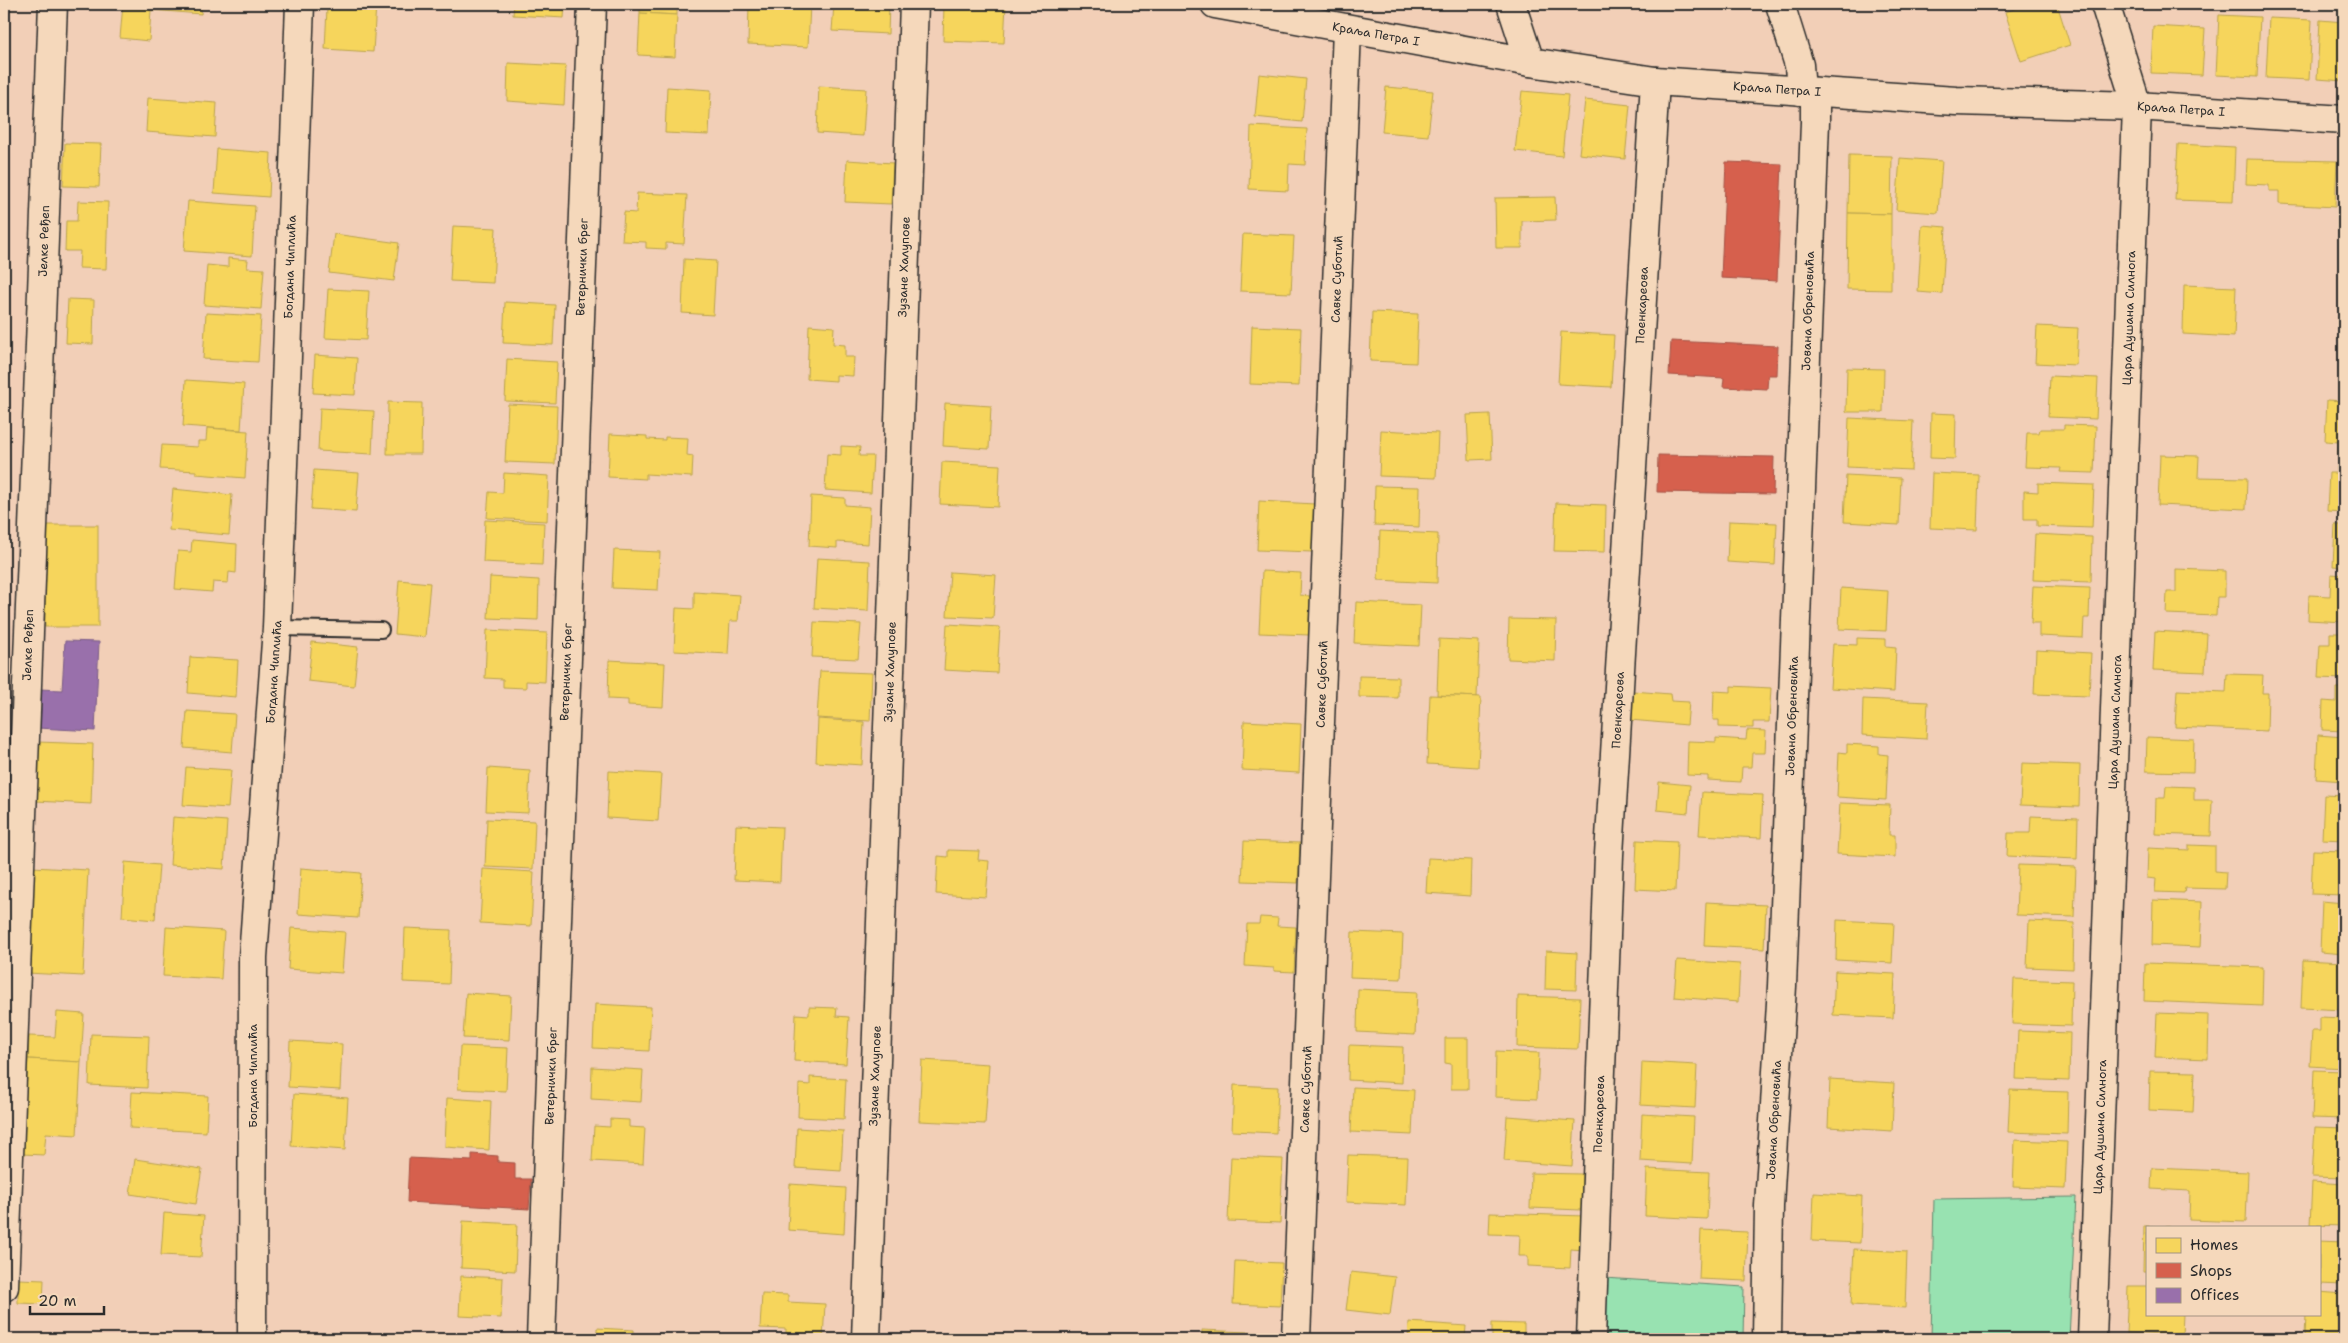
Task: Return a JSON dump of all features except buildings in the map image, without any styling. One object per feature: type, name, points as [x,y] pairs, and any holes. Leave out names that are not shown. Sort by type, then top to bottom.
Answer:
[{"type":"street","name":"Јелке Ређеп","points":[[4,1287],[53,4]]},
{"type":"street","name":"Богдана Чиплића","points":[[252,1339],[253,957],[277,628],[300,4]]},
{"type":"street","name":"Ветернички брег","points":[[541,1339],[592,4]]},
{"type":"street","name":"Зузане Халупове","points":[[866,1339],[914,4]]},
{"type":"street","name":"Краља Петра I","points":[[1215,4],[1530,62],[1655,81],[1956,101],[2137,106],[2344,120]]},
{"type":"street","points":[[1512,4],[1530,62]]},
{"type":"street","name":"Јована Обреновића","points":[[1767,1339],[1769,1206],[1782,986],[1815,122],[1808,91],[1780,4]]},
{"type":"street","name":"Цара Душана Силнога","points":[[2092,1339],[2137,106],[2105,4]]},
{"type":"street","name":"Савке Суботић","points":[[1296,1339],[1347,29]]},
{"type":"street","name":"Поенкареова","points":[[1591,1339],[1609,855],[1655,81]]},
{"type":"lane","points":[[277,628],[381,630]]},
{"type":"green space","points":[[2076,1197],[2069,1339],[1931,1339],[1934,1199]]},
{"type":"green space","points":[[1604,1278],[1744,1287],[1743,1339],[1601,1339]]}]
